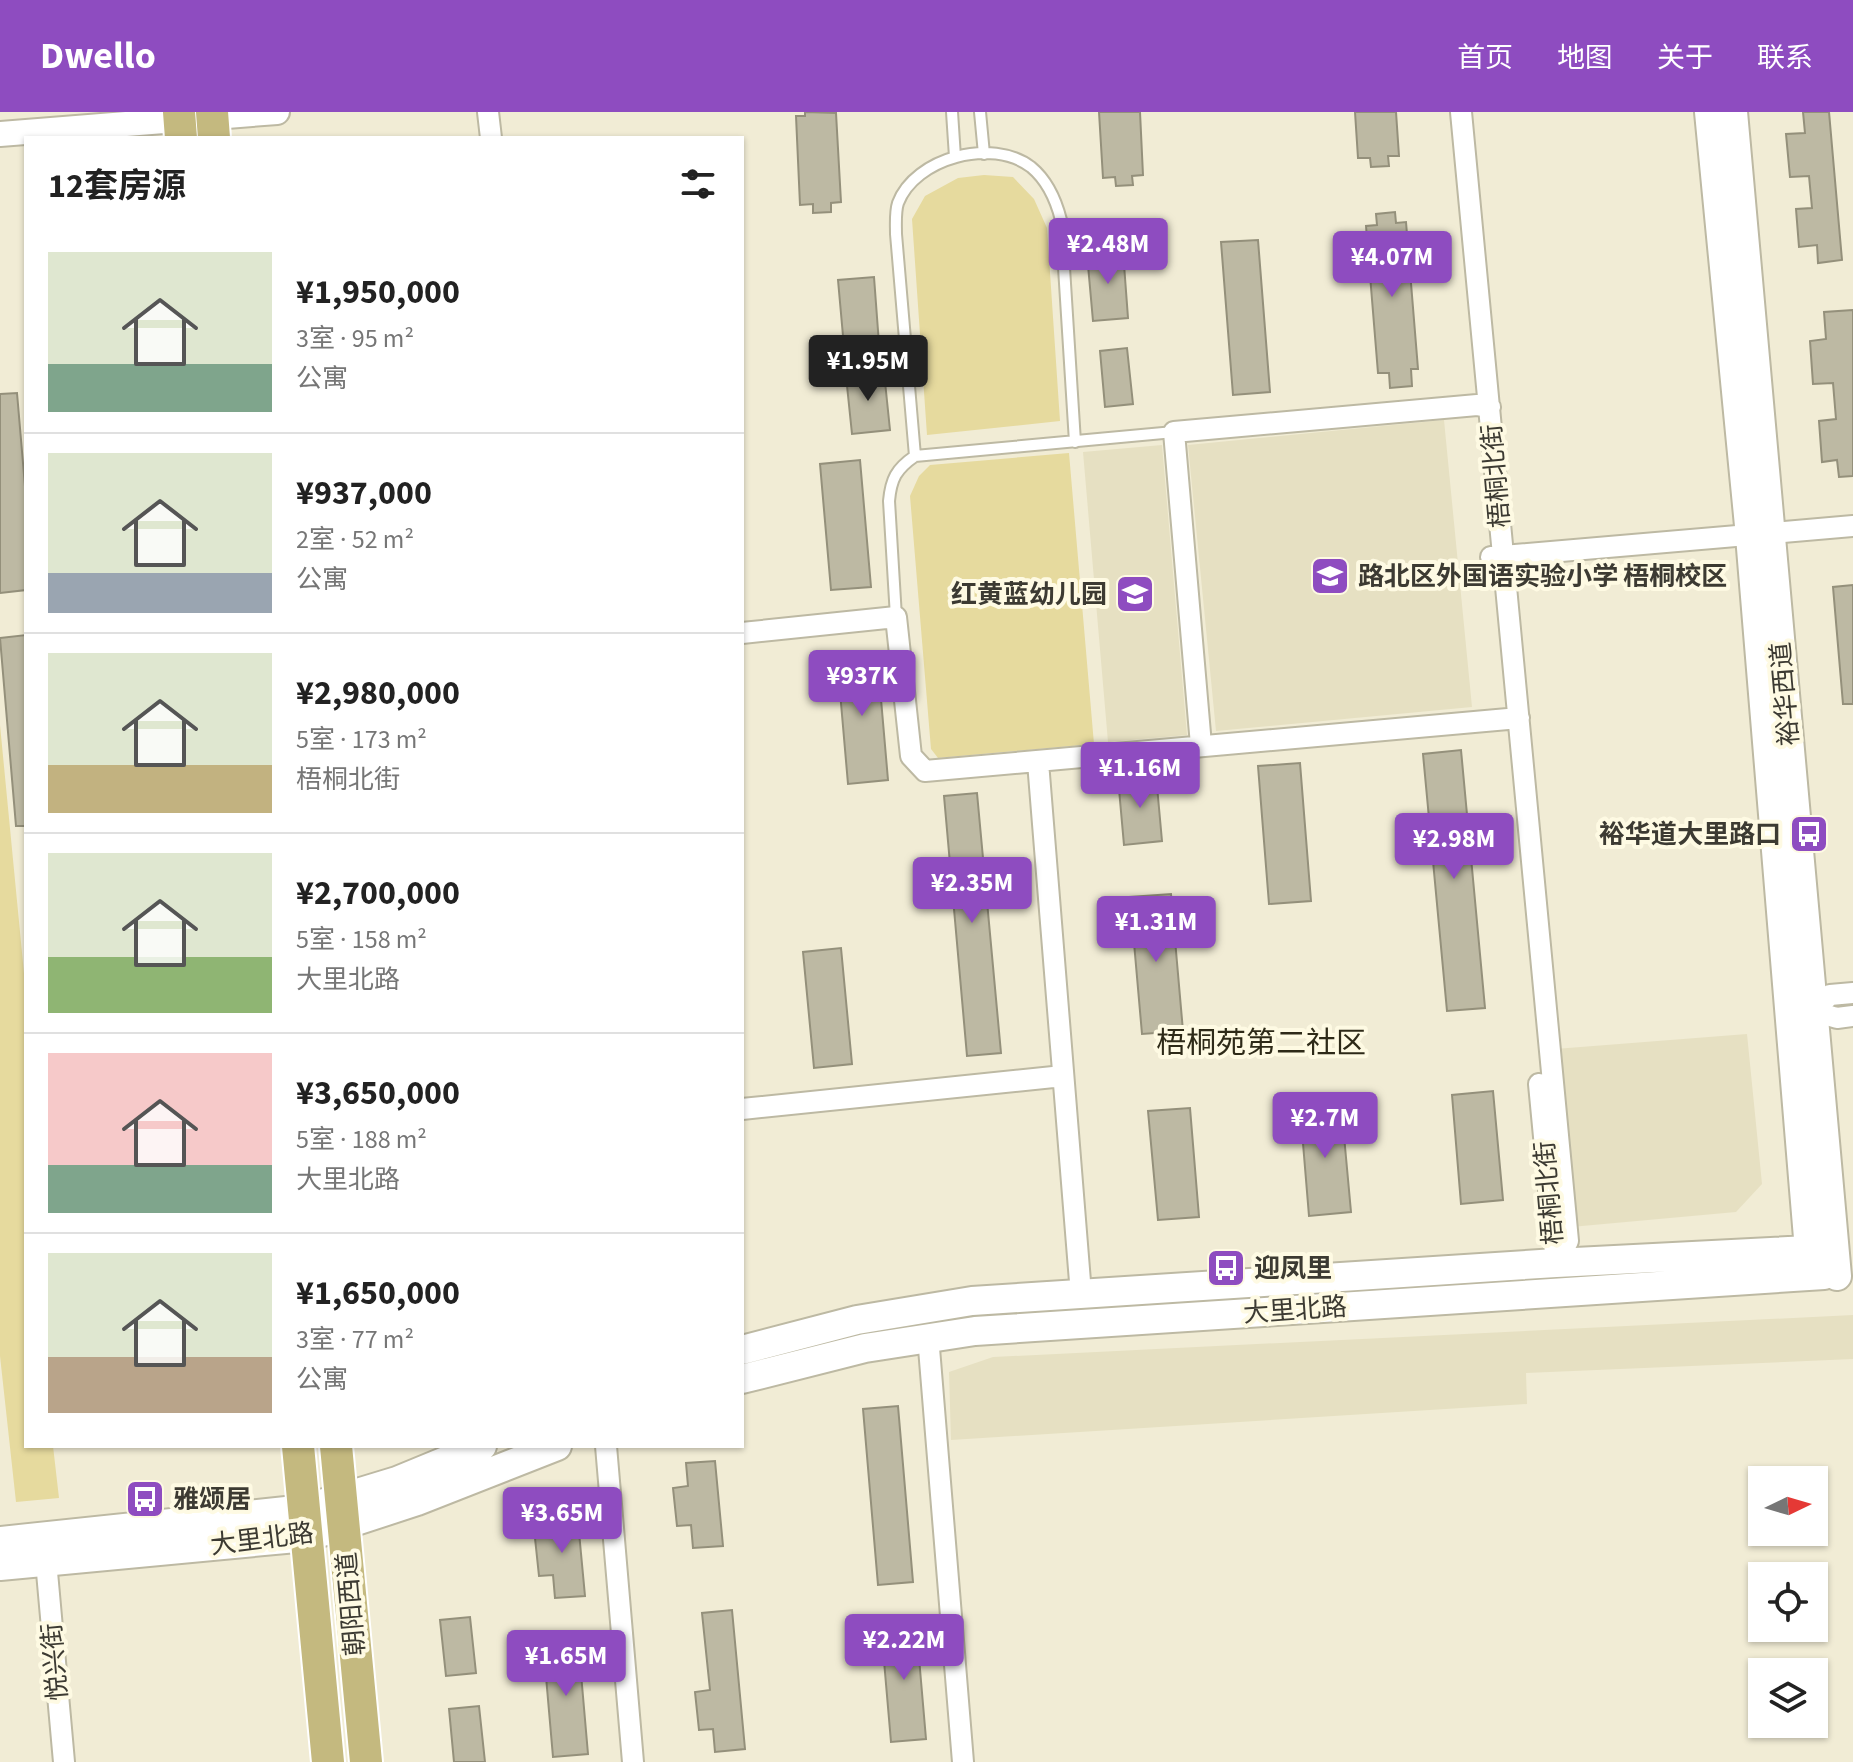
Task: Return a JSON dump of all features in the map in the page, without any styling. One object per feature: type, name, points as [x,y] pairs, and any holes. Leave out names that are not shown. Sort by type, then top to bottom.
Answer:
[{"type":"main road","name":"裕华西道","points":[[1709,112],[1813,1011],[1832,1263]]},
{"type":"main road","name":"裕华西道","points":[[1733,112],[1760,535],[1832,1263]]},
{"type":"main road","name":"大里北路","points":[[744,1349],[886,1315],[972,1301],[1556,1263],[1832,1263]]},
{"type":"main road","name":"大里北路","points":[[744,1378],[865,1348],[975,1331],[1832,1263]]},
{"type":"main road","name":"朝阳西道","points":[[298,1448],[328,1762]]},
{"type":"main road","name":"朝阳西道","points":[[336,1448],[366,1762]]},
{"type":"main road","name":"大里北路","points":[[343,1512],[397,1481],[477,1448]]},
{"type":"main road","name":"大里北路","points":[[0,1566],[306,1523],[551,1448]]},
{"type":"main road","name":"大里北路","points":[[0,1540],[306,1523]]},
{"type":"street","points":[[0,134],[213,123],[277,112]]},
{"type":"street","points":[[482,112],[484,136]]},
{"type":"street","points":[[488,112],[491,136]]},
{"type":"street","name":"梧桐北街","points":[[1450,112],[1484,406]]},
{"type":"street","name":"梧桐北街","points":[[1461,112],[1556,1263]]},
{"type":"street","points":[[1201,745],[1174,432],[1484,406]]},
{"type":"street","points":[[1498,557],[1853,526]]},
{"type":"street","points":[[744,633],[896,617],[911,756],[925,771],[1513,718]]},
{"type":"street","points":[[1038,762],[1081,1294]]},
{"type":"street","points":[[1813,1011],[1830,995],[1853,993]]},
{"type":"street","points":[[1813,1011],[1837,1018],[1853,1016]]},
{"type":"street","points":[[744,1109],[1063,1076]]},
{"type":"street","points":[[928,1336],[963,1762]]},
{"type":"street","points":[[606,1448],[633,1762]]},
{"type":"street","name":"悦兴街","points":[[46,1561],[64,1762]]},
{"type":"lane","points":[[952,112],[955,157]]},
{"type":"lane","points":[[980,112],[984,154]]},
{"type":"lane","points":[[915,456],[896,234],[897,206],[907,186],[925,170],[955,157],[984,154],[1007,156],[1030,167],[1055,198],[1061,220],[1075,442]]},
{"type":"lane","points":[[896,617],[889,501],[891,482],[900,466],[915,456],[1174,432]]},
{"type":"shaded area","points":[[984,175],[1013,177],[1034,199],[1047,228],[1060,421],[927,435],[912,219],[925,196],[958,178]]},
{"type":"shaded area","name":"路北区外国语实验小学 梧桐校区","points":[[1444,420],[1472,707],[1216,731],[1188,445]]},
{"type":"shaded area","name":"红黄蓝幼儿园","points":[[1162,445],[1187,735],[1108,742],[1083,452]]},
{"type":"shaded area","points":[[1069,453],[1094,744],[938,758],[931,749],[910,496],[919,476],[930,465]]},
{"type":"shaded area","points":[[0,725],[24,973],[24,1448],[53,1448],[59,1498],[16,1502],[0,1356]]},
{"type":"shaded area","points":[[1747,1034],[1762,1184],[1736,1212],[1571,1227],[1555,1049]]},
{"type":"shaded area","points":[[1853,1315],[1853,1359],[1526,1373],[1527,1404],[951,1440],[949,1372],[993,1357]]},
{"type":"building","points":[[805,112],[836,113],[841,202],[831,203],[831,212],[813,213],[813,204],[800,205],[796,116],[805,116]]},
{"type":"building","points":[[1099,112],[1140,112],[1143,175],[1132,176],[1133,185],[1116,186],[1115,177],[1103,178]]},
{"type":"building","points":[[1355,112],[1396,112],[1399,156],[1388,156],[1389,166],[1371,167],[1370,158],[1358,158]]},
{"type":"building","points":[[1803,112],[1829,112],[1842,260],[1818,263],[1817,245],[1799,247],[1796,209],[1812,208],[1809,176],[1790,177],[1786,134],[1805,133]]},
{"type":"building","points":[[1395,212],[1396,223],[1406,222],[1418,369],[1411,369],[1412,386],[1390,388],[1389,373],[1378,373],[1366,226],[1377,225],[1376,214]]},
{"type":"building","points":[[1258,240],[1270,392],[1233,395],[1221,242]]},
{"type":"building","points":[[1123,251],[1128,318],[1093,321],[1087,254]]},
{"type":"building","points":[[874,277],[879,344],[844,347],[838,280]]},
{"type":"building","points":[[1853,310],[1853,476],[1839,477],[1837,460],[1822,462],[1819,421],[1836,419],[1833,383],[1813,384],[1810,341],[1826,339],[1824,312]]},
{"type":"building","points":[[1127,348],[1133,404],[1105,407],[1100,351]]},
{"type":"building","points":[[884,372],[890,430],[852,434],[846,376]]},
{"type":"building","points":[[17,393],[24,475],[24,590],[0,593],[0,394]]},
{"type":"building","points":[[860,460],[871,587],[831,590],[820,464]]},
{"type":"building","points":[[1853,585],[1853,704],[1843,704],[1833,587]]},
{"type":"building","points":[[24,635],[24,826],[16,826],[0,638]]},
{"type":"building","points":[[877,653],[888,780],[848,784],[837,657]]},
{"type":"building","points":[[1461,750],[1485,1008],[1447,1011],[1423,754]]},
{"type":"building","points":[[1300,763],[1311,901],[1269,904],[1258,766]]},
{"type":"building","points":[[1156,775],[1162,841],[1124,845],[1118,778]]},
{"type":"building","points":[[977,793],[1001,1053],[967,1056],[944,796]]},
{"type":"building","points":[[1171,894],[1183,1031],[1142,1034],[1130,897]]},
{"type":"building","points":[[841,948],[852,1064],[814,1068],[803,952]]},
{"type":"building","points":[[1493,1091],[1503,1200],[1461,1204],[1452,1095]]},
{"type":"building","points":[[1341,1103],[1351,1212],[1309,1216],[1300,1107]]},
{"type":"building","points":[[1190,1108],[1199,1217],[1158,1220],[1148,1111]]},
{"type":"building","points":[[898,1406],[913,1582],[878,1585],[863,1409]]},
{"type":"building","points":[[715,1461],[723,1546],[693,1548],[691,1525],[677,1526],[673,1488],[688,1486],[686,1463]]},
{"type":"building","points":[[577,1511],[585,1596],[555,1598],[553,1575],[539,1576],[535,1538],[550,1536],[548,1514]]},
{"type":"building","points":[[732,1610],[745,1749],[715,1752],[713,1729],[699,1730],[695,1692],[710,1690],[702,1613]]},
{"type":"building","points":[[470,1617],[476,1673],[446,1676],[440,1620]]},
{"type":"building","points":[[916,1623],[926,1739],[891,1742],[881,1626]]},
{"type":"building","points":[[578,1639],[588,1754],[553,1757],[543,1642]]},
{"type":"building","points":[[479,1706],[485,1762],[454,1762],[449,1709]]},
{"type":"place","name":"路北区外国语实验小学 梧桐校区","points":[[1330,576]]},
{"type":"place","name":"红黄蓝幼儿园","points":[[1135,594]]},
{"type":"place","name":"裕华道大里路口","points":[[1809,834]]},
{"type":"place","name":"迎凤里","points":[[1226,1268]]},
{"type":"place","name":"雅颂居","points":[[145,1499]]},
{"type":"district","name":"梧桐苑第二社区","points":[[1261,1043]]}]
